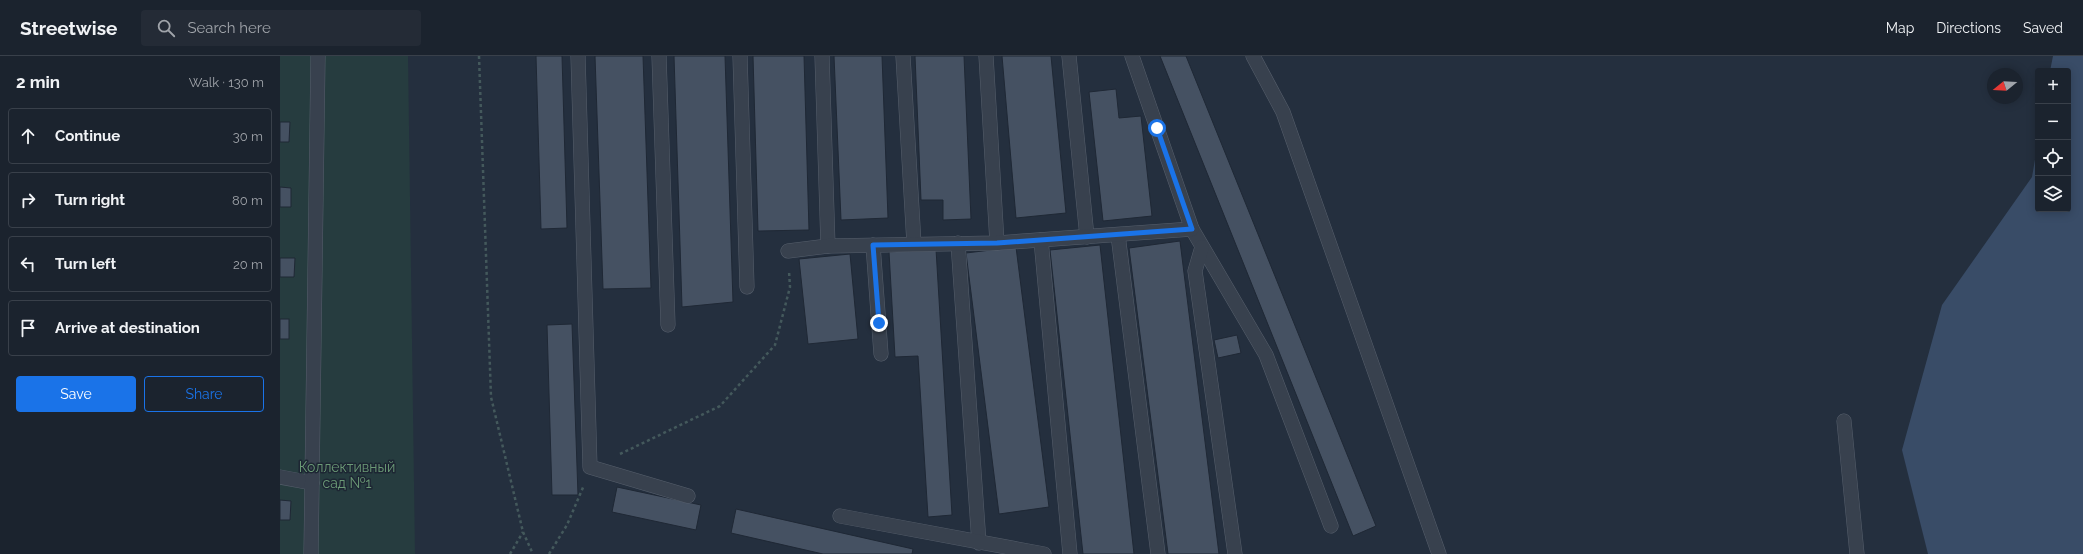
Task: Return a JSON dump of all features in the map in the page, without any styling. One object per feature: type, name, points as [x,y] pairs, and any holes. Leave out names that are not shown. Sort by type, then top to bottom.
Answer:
[{"type":"lane","points":[[311,554],[318,56]]},
{"type":"lane","points":[[578,56],[590,468],[688,496]]},
{"type":"lane","points":[[659,56],[668,325]]},
{"type":"lane","points":[[740,56],[747,287]]},
{"type":"lane","points":[[822,56],[828,246]]},
{"type":"lane","points":[[903,56],[914,244]]},
{"type":"lane","points":[[986,56],[997,243]]},
{"type":"lane","points":[[1069,56],[1087,237]]},
{"type":"lane","points":[[1132,56],[1192,229],[1266,355],[1331,526]]},
{"type":"lane","points":[[1253,56],[1283,112],[1439,554]]},
{"type":"lane","points":[[788,251],[828,246],[997,243],[1192,229]]},
{"type":"lane","points":[[1118,235],[1158,554]]},
{"type":"lane","points":[[1041,240],[1070,554]]},
{"type":"lane","points":[[958,243],[979,543]]},
{"type":"lane","points":[[873,245],[881,354]]},
{"type":"lane","points":[[1202,247],[1195,271],[1235,554]]},
{"type":"lane","points":[[1844,420],[1857,554]]},
{"type":"lane","points":[[280,477],[312,483]]},
{"type":"lane","points":[[840,516],[1044,554]]},
{"type":"path","points":[[479,56],[491,397],[523,532],[532,554]]},
{"type":"path","points":[[549,554],[567,526],[590,468],[720,406],[775,345],[790,287],[788,251]]},
{"type":"path","points":[[510,554],[523,532]]},
{"type":"green space","name":"Коллективный сад №1","points":[[280,56],[408,56],[415,554],[280,554]]},
{"type":"water","points":[[2053,56],[2083,56],[2083,554],[1928,554],[1902,450],[1942,305],[2032,177],[2035,160],[2035,212],[2071,212],[2071,68],[2051,68]]},
{"type":"building","points":[[536,56],[562,56],[567,228],[541,229]]},
{"type":"building","points":[[595,56],[643,56],[651,288],[603,289]]},
{"type":"building","points":[[674,56],[725,56],[733,302],[682,307]]},
{"type":"building","points":[[753,56],[804,56],[809,230],[758,231]]},
{"type":"building","points":[[834,56],[882,56],[888,218],[841,220]]},
{"type":"building","points":[[915,56],[964,56],[971,219],[943,220],[943,200],[921,200]]},
{"type":"building","points":[[1002,56],[1051,56],[1066,213],[1016,218]]},
{"type":"building","points":[[1160,56],[1186,56],[1376,526],[1353,536]]},
{"type":"building","points":[[1116,89],[1119,118],[1141,116],[1152,216],[1103,221],[1089,92]]},
{"type":"building","points":[[280,122],[290,122],[289,142],[280,142]]},
{"type":"building","points":[[280,187],[291,188],[291,207],[280,207]]},
{"type":"building","points":[[1180,241],[1219,554],[1168,554],[1129,248]]},
{"type":"building","points":[[1100,245],[1134,554],[1083,554],[1050,250]]},
{"type":"building","points":[[1016,247],[1049,507],[999,514],[966,253]]},
{"type":"building","points":[[936,249],[952,515],[928,517],[918,356],[895,357],[889,252]]},
{"type":"building","points":[[850,254],[858,339],[808,344],[799,259]]},
{"type":"building","points":[[280,258],[295,258],[294,277],[280,277]]},
{"type":"building","points":[[280,319],[289,319],[289,339],[280,339]]},
{"type":"building","points":[[572,324],[578,495],[552,495],[547,325]]},
{"type":"building","points":[[1237,335],[1241,353],[1218,358],[1214,340]]},
{"type":"building","points":[[617,487],[701,505],[696,530],[612,512]]},
{"type":"building","points":[[280,500],[291,501],[290,520],[280,520]]},
{"type":"building","points":[[736,509],[913,549],[912,554],[823,554],[731,533]]},
{"type":"route","points":[[879,323],[873,245],[997,243],[1192,229],[1157,128]]}]
